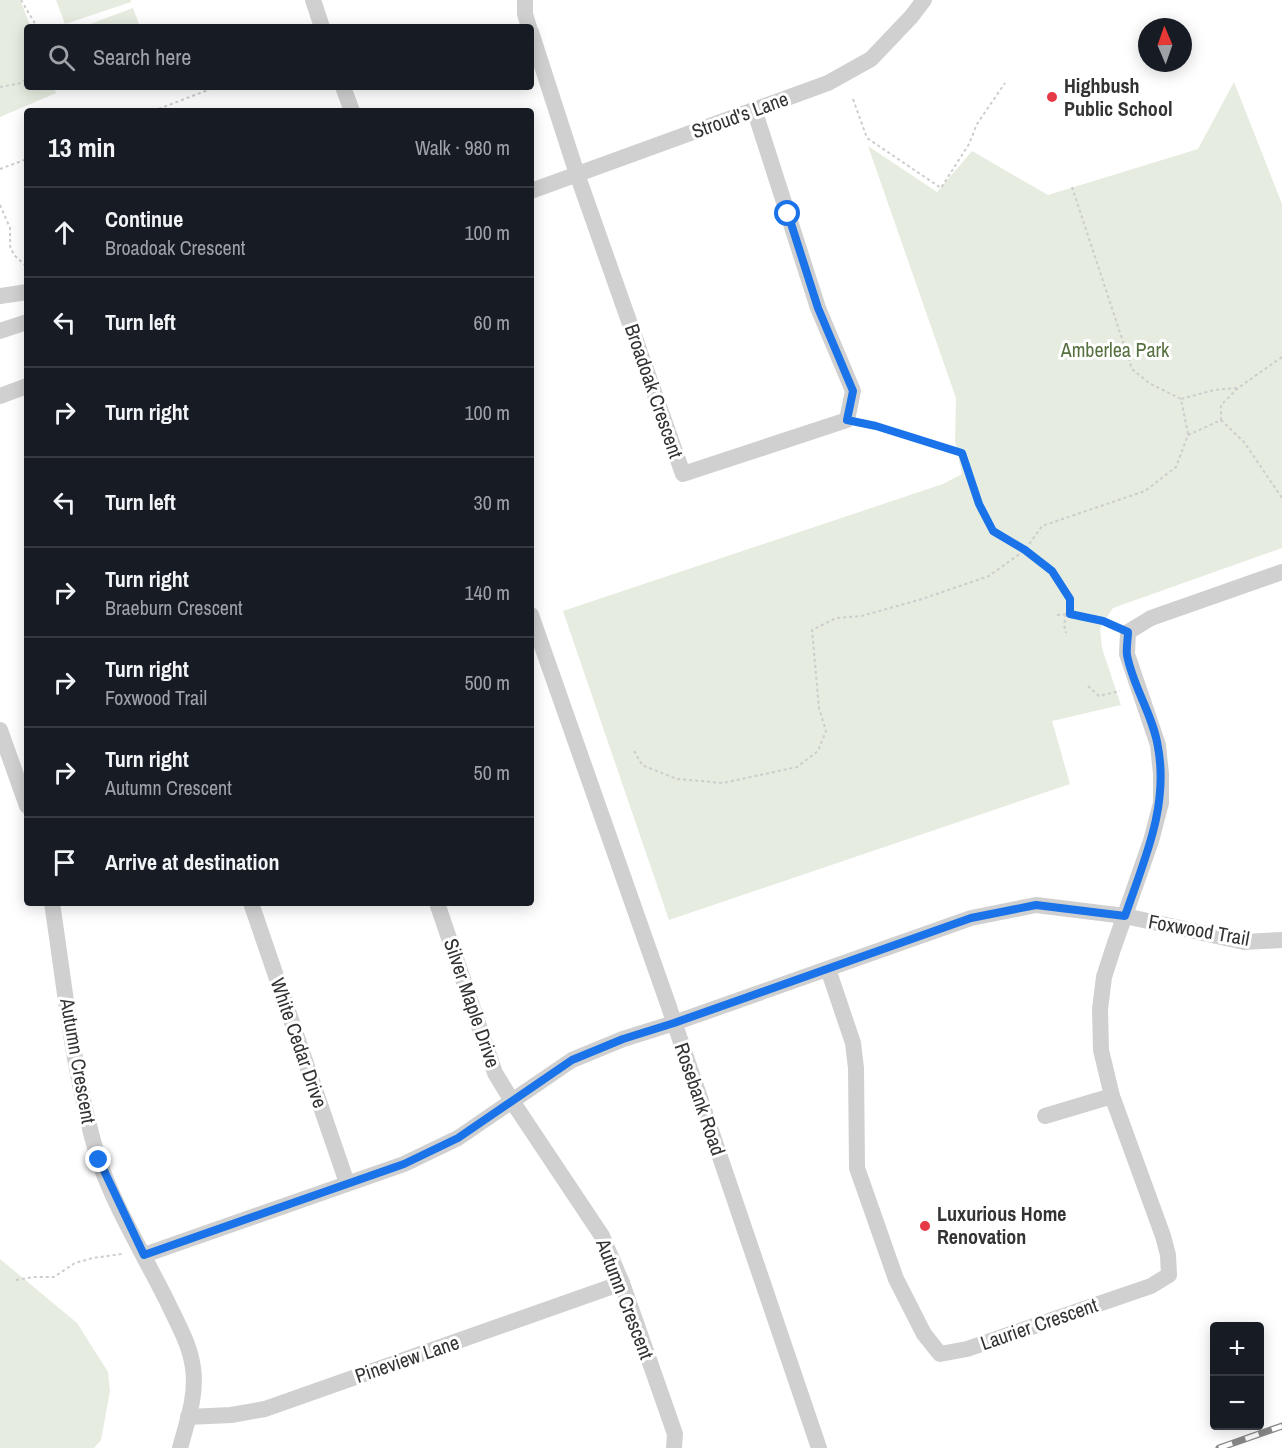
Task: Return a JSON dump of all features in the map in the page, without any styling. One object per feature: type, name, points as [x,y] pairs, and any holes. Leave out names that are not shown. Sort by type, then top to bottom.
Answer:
[{"type":"street","points":[[313,0],[321,24]]},
{"type":"street","points":[[525,0],[528,24]]},
{"type":"street","name":"Stroud's Lane","points":[[534,190],[828,83],[871,59],[912,17],[924,0]]},
{"type":"street","points":[[534,41],[577,174]]},
{"type":"street","points":[[344,90],[351,108]]},
{"type":"street","points":[[754,109],[818,308],[853,391],[847,420]]},
{"type":"street","name":"Broadoak Crescent","points":[[577,174],[683,474],[847,420]]},
{"type":"street","points":[[0,296],[24,292]]},
{"type":"street","points":[[0,331],[24,323]]},
{"type":"street","points":[[0,396],[24,387]]},
{"type":"street","points":[[1128,632],[1151,618],[1282,572]]},
{"type":"street","name":"Rosebank Road","points":[[534,624],[674,1023],[819,1448]]},
{"type":"street","name":"Laurier Crescent","points":[[828,969],[853,1043],[856,1068],[858,1168],[896,1279],[924,1334],[940,1354],[967,1349],[1151,1286],[1169,1275],[1168,1255],[1163,1236],[1112,1096],[1101,1050],[1100,1009],[1104,977],[1151,842],[1161,803],[1158,745],[1127,654],[1128,632]]},
{"type":"street","points":[[0,730],[24,798]]},
{"type":"street","name":"Foxwood Trail","points":[[144,1255],[404,1164],[458,1138],[572,1060],[623,1039],[971,918],[1036,905],[1125,916],[1244,942],[1282,940]]},
{"type":"street","name":"Autumn Crescent","points":[[52,906],[75,1056],[87,1120],[99,1160],[188,1343],[194,1368],[194,1394],[180,1448]]},
{"type":"street","name":"White Cedar Drive","points":[[252,906],[347,1183]]},
{"type":"street","name":"Silver Maple Drive","points":[[438,906],[495,1072],[512,1101]]},
{"type":"street","points":[[1045,1116],[1112,1096]]},
{"type":"street","name":"Autumn Crescent","points":[[512,1101],[602,1236],[622,1283],[675,1434],[674,1448]]},
{"type":"street","name":"Pineview Lane","points":[[188,1418],[265,1409],[622,1283]]},
{"type":"path","points":[[21,0],[35,24]]},
{"type":"path","points":[[0,87],[24,80]]},
{"type":"path","points":[[852,99],[867,138],[941,188],[969,144],[977,124],[1005,83]]},
{"type":"path","points":[[161,108],[208,90]]},
{"type":"path","points":[[0,169],[24,160]]},
{"type":"path","points":[[1072,187],[1132,369],[1149,383],[1181,399],[1214,390],[1238,388]]},
{"type":"path","points":[[0,205],[10,228],[10,246],[14,255],[24,264]]},
{"type":"path","points":[[1282,357],[1238,388],[1221,405],[1221,420],[1244,442],[1282,498]]},
{"type":"path","points":[[634,751],[642,765],[677,779],[723,783],[797,767],[818,751],[826,731],[819,708],[812,630],[836,618],[870,613],[919,600],[989,576],[1025,550],[1042,526],[1145,491],[1176,467],[1188,435],[1181,399]]},
{"type":"path","points":[[847,420],[876,426],[962,453],[979,504],[993,531],[1025,550],[1052,571],[1070,599],[1070,614]]},
{"type":"path","points":[[1188,435],[1221,420]]},
{"type":"path","points":[[1066,614],[1064,625],[1066,633]]},
{"type":"path","points":[[1057,615],[1070,614],[1103,621],[1128,632]]},
{"type":"path","points":[[1088,686],[1099,696],[1120,691]]},
{"type":"path","points":[[16,1280],[54,1277],[75,1263],[122,1254]]},
{"type":"green space","points":[[0,0],[20,0],[30,24],[24,24],[24,90],[55,90],[56,93],[0,117]]},
{"type":"green space","points":[[56,0],[131,0],[131,2],[65,24]]},
{"type":"green space","points":[[133,8],[139,24],[90,24]]},
{"type":"green space","name":"Amberlea Park","points":[[1234,82],[1282,204],[1282,548],[1113,608],[1100,628],[1102,648],[1121,705],[1052,721],[1070,784],[669,920],[563,611],[943,484],[962,474],[955,442],[956,398],[868,146],[937,192],[972,151],[1048,195],[1198,149]]},
{"type":"green space","points":[[0,1259],[77,1323],[108,1372],[110,1391],[101,1440],[94,1448],[0,1448]]},
{"type":"railway","points":[[1219,1448],[1282,1426]]},
{"type":"place","name":"Highbush Public School","points":[[1052,97]]},
{"type":"place","name":"Luxurious Home Renovation","points":[[925,1226]]},
{"type":"route","points":[[99,1160],[144,1255],[404,1164],[458,1138],[572,1060],[623,1039],[971,918],[1036,905],[1125,916],[1151,842],[1161,803],[1158,745],[1127,654],[1128,632],[1103,621],[1070,614],[1070,599],[1052,571],[1025,550],[993,531],[979,504],[962,453],[876,426],[847,420],[853,391],[818,308],[788,214]]}]
